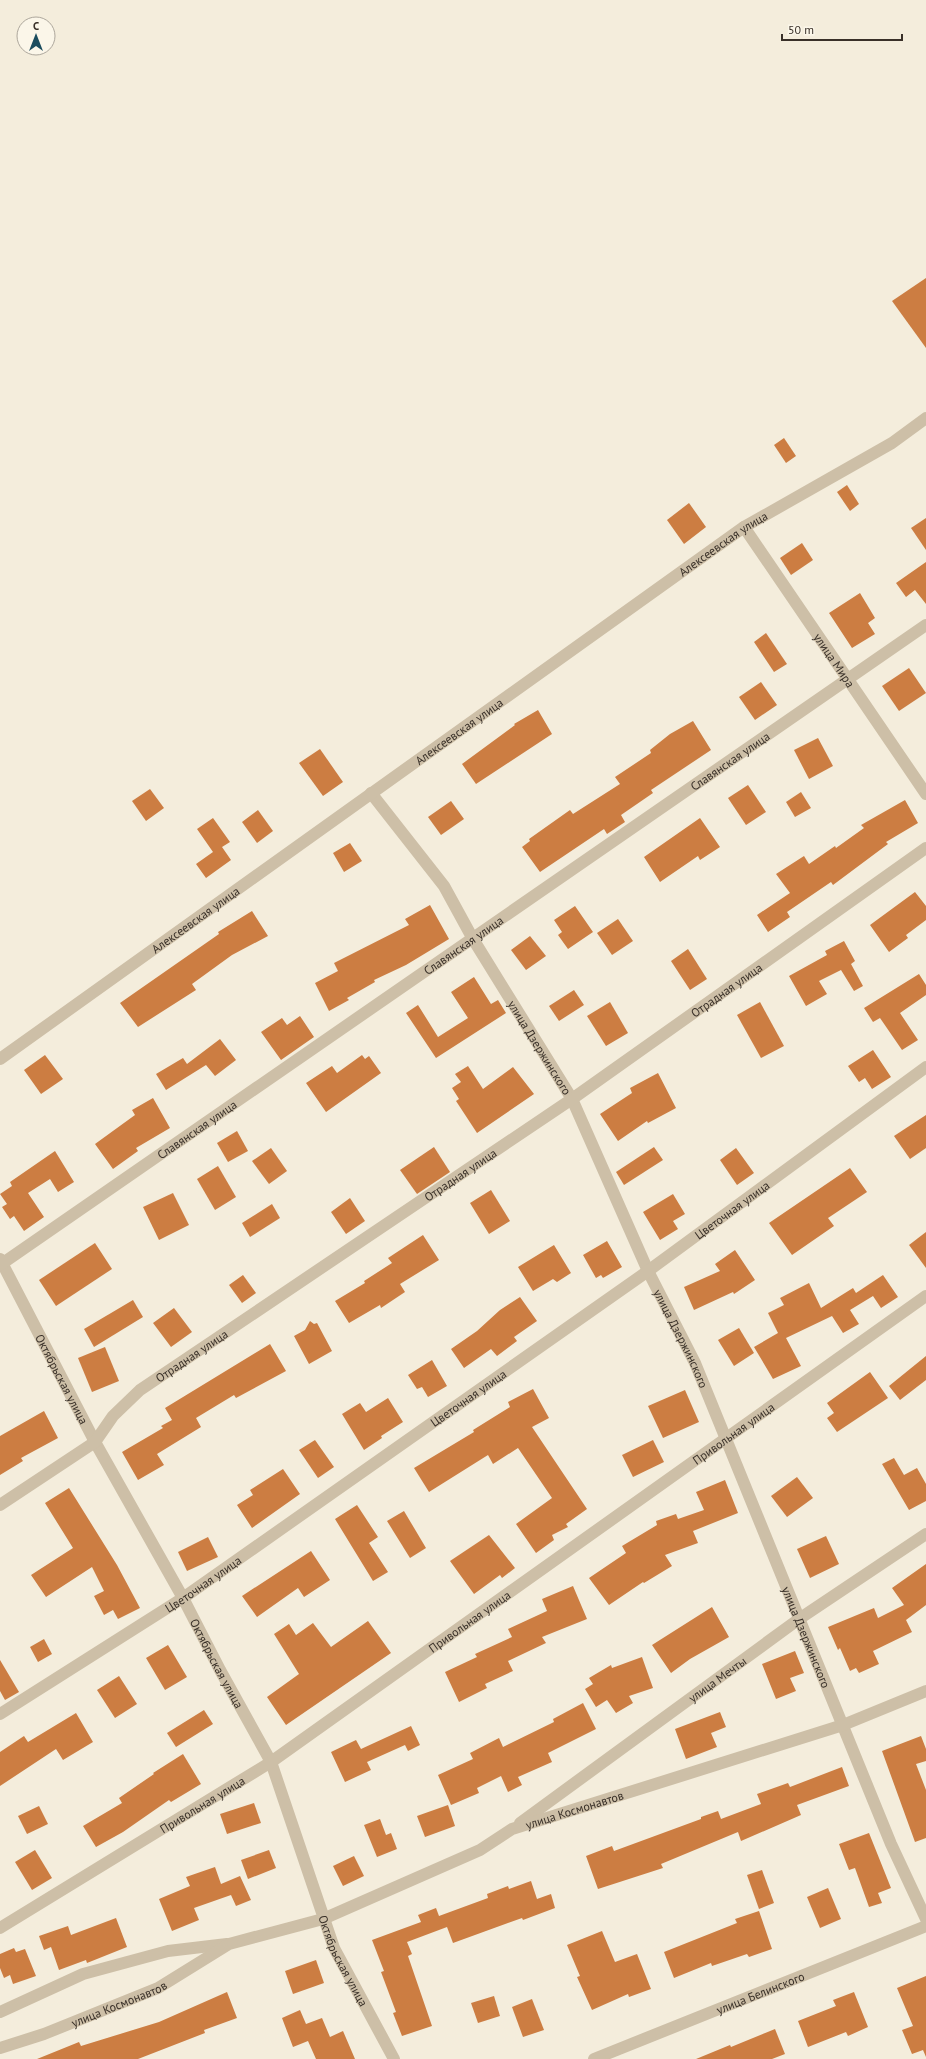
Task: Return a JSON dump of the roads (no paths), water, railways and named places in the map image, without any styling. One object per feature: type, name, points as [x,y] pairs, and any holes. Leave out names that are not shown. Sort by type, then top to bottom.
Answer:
[{"type":"street","name":"Алексеевская улица","points":[[0,1058],[744,527],[892,443],[926,418]]},
{"type":"street","name":"улица Мира","points":[[744,527],[926,794]]},
{"type":"street","name":"Славянская улица","points":[[1,1262],[473,939],[926,625]]},
{"type":"street","name":"улица Дзержинского","points":[[371,793],[444,886],[473,939],[572,1099],[648,1271],[695,1363],[891,1844],[926,1919]]},
{"type":"street","name":"Отрадная улица","points":[[0,1505],[95,1442],[113,1416],[140,1390],[572,1099],[926,848]]},
{"type":"street","name":"Цветочная улица","points":[[0,1714],[183,1598],[648,1271],[926,1066]]},
{"type":"street","name":"Октябрьская улица","points":[[1,1262],[95,1442],[183,1598],[220,1670],[271,1762],[334,1948],[394,2059]]},
{"type":"street","name":"Привольная улица","points":[[0,1928],[271,1762],[926,1296]]},
{"type":"street","name":"улица Мечты","points":[[512,1829],[799,1619],[926,1534]]},
{"type":"street","name":"улица Космонавтов","points":[[0,2012],[83,1974],[168,1951],[229,1944],[323,1919],[480,1850],[512,1829],[843,1725],[926,1691]]},
{"type":"street","name":"улица Белинского","points":[[594,2059],[926,1926]]},
{"type":"street","name":"улица Космонавтов","points":[[0,2048],[44,2034],[158,1988],[229,1944]]}]
